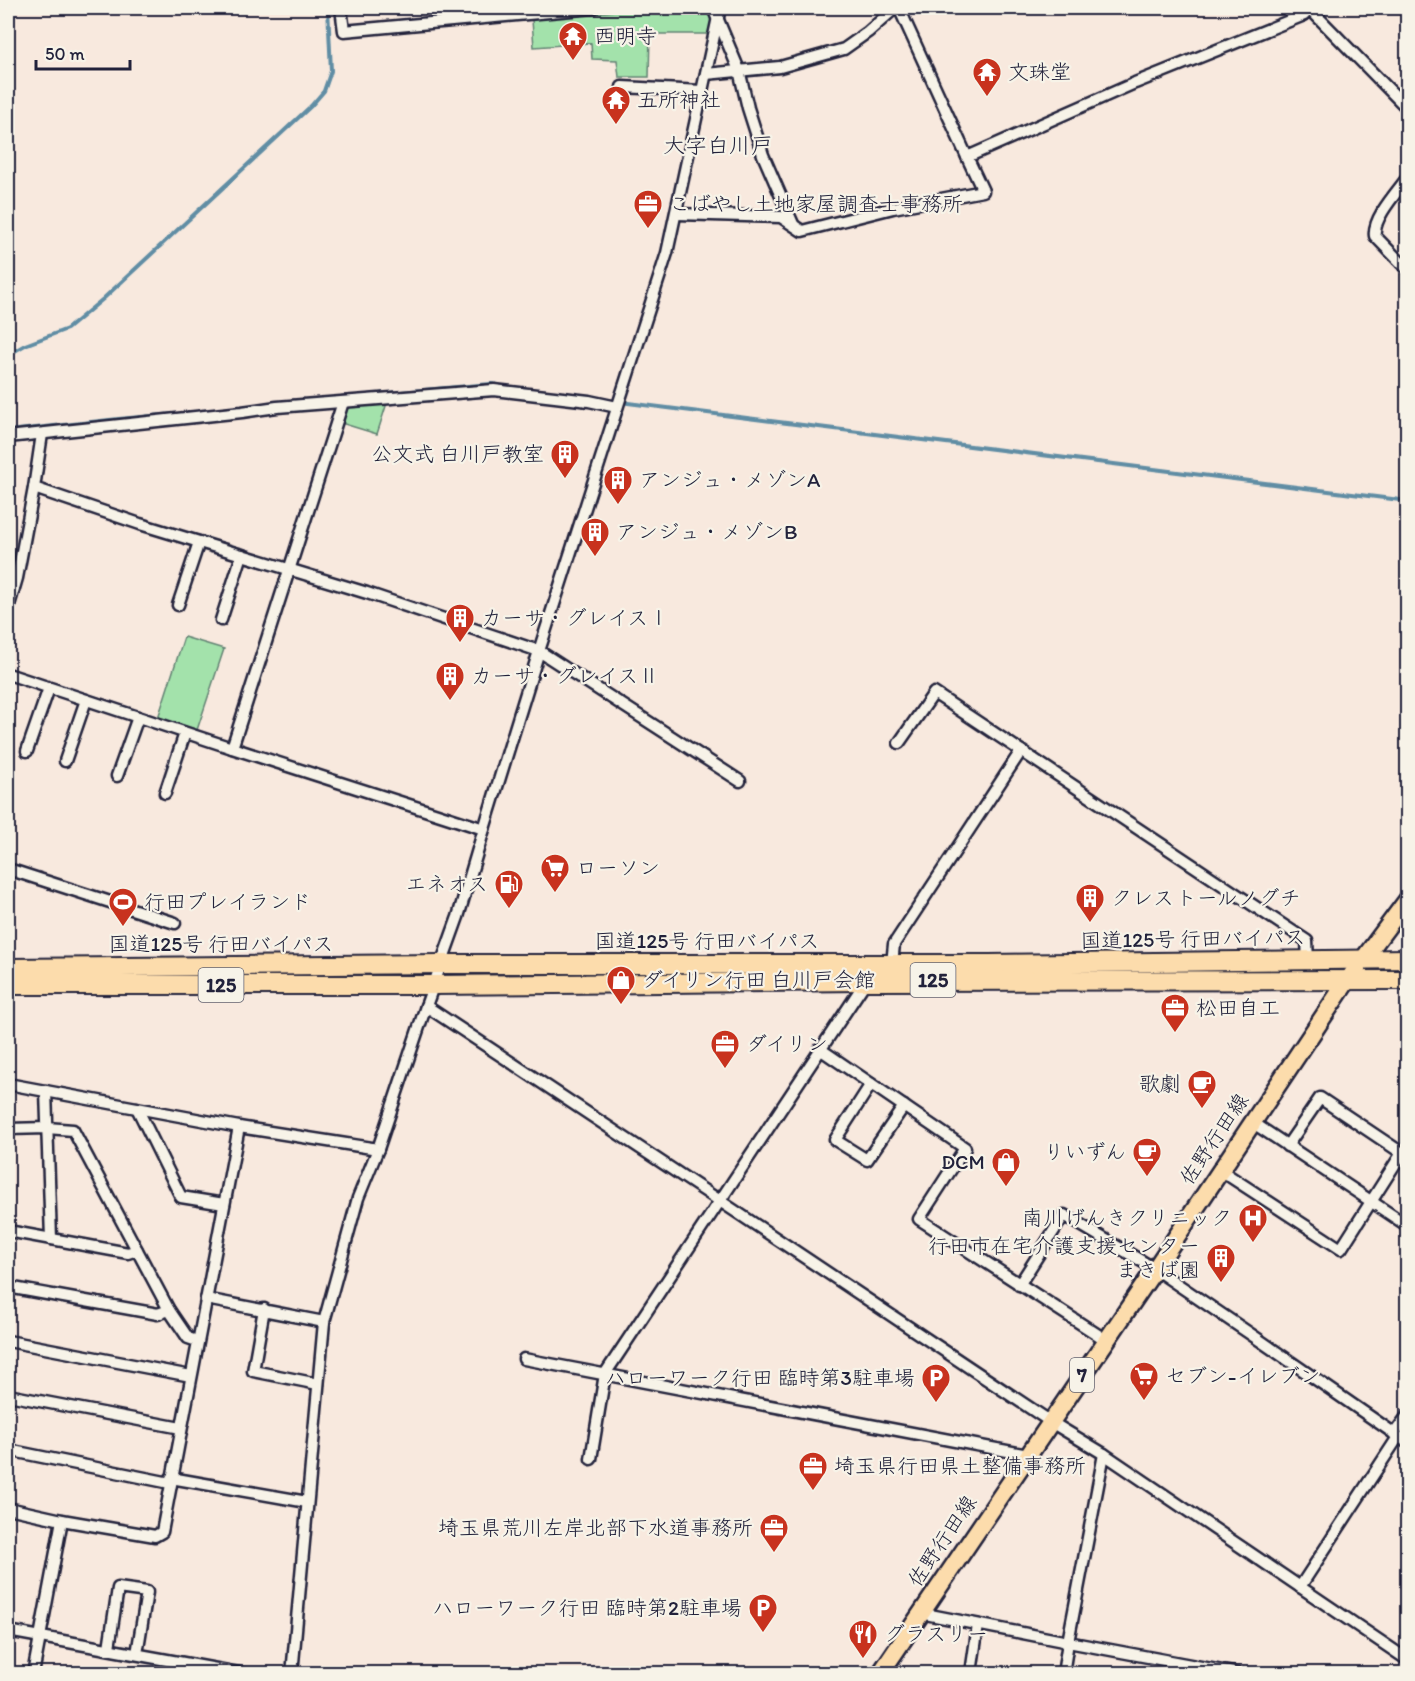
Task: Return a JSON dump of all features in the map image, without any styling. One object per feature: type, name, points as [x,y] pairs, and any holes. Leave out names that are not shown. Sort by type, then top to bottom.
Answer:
[{"type":"highway","name":"国道125号 行田バイパス","points":[[8,968],[441,964],[988,964],[1407,959]]},
{"type":"highway","name":"国道125号 行田バイパス","points":[[8,985],[1407,980]]},
{"type":"main road","name":"佐野行田線","points":[[880,1674],[1347,981],[1407,899]]},
{"type":"street","points":[[341,8],[344,31],[594,8]]},
{"type":"street","points":[[713,8],[739,70],[763,155],[793,224]]},
{"type":"street","points":[[292,1674],[324,1322],[358,1198],[378,1149],[458,917],[539,651],[624,393],[667,253],[720,8]]},
{"type":"street","points":[[676,214],[781,217],[802,231],[893,208],[983,192],[897,8],[844,49],[780,67],[706,74]]},
{"type":"street","points":[[967,157],[1135,84],[1304,15],[1309,8],[1407,109]]},
{"type":"street","points":[[622,87],[702,91]]},
{"type":"street","points":[[1407,177],[1380,216],[1374,230],[1375,236],[1407,270]]},
{"type":"street","points":[[8,437],[277,407],[494,390],[589,401],[618,407]]},
{"type":"street","points":[[232,748],[343,402]]},
{"type":"street","points":[[8,609],[17,578],[42,434]]},
{"type":"street","points":[[34,488],[407,606],[539,651],[740,781]]},
{"type":"street","points":[[178,605],[199,542]]},
{"type":"street","points":[[221,620],[242,555]]},
{"type":"street","points":[[8,674],[484,829]]},
{"type":"street","points":[[27,751],[49,688]]},
{"type":"street","points":[[899,743],[934,693],[1307,941],[1308,960]]},
{"type":"street","points":[[65,760],[86,700]]},
{"type":"street","points":[[117,776],[138,717]]},
{"type":"street","points":[[165,793],[185,733]]},
{"type":"street","points":[[892,963],[894,944],[1021,750]]},
{"type":"street","points":[[8,869],[175,923]]},
{"type":"street","points":[[591,1459],[605,1374],[866,981]]},
{"type":"street","points":[[426,1006],[1051,1422],[1104,1454],[1407,1660]]},
{"type":"street","points":[[820,1049],[965,1148],[919,1219],[1106,1340]]},
{"type":"street","points":[[8,1084],[239,1127],[378,1149]]},
{"type":"street","points":[[871,1084],[836,1140],[867,1160],[904,1106]]},
{"type":"street","points":[[46,1091],[51,1239]]},
{"type":"street","points":[[1220,1170],[1341,1249],[1402,1153],[1320,1098],[1287,1146]]},
{"type":"street","points":[[137,1108],[181,1197],[224,1204]]},
{"type":"street","points":[[1252,1122],[1407,1226]]},
{"type":"street","points":[[8,1508],[155,1536],[162,1532],[239,1127]]},
{"type":"street","points":[[8,1129],[73,1130],[169,1310],[188,1338],[197,1341]]},
{"type":"street","points":[[1019,1285],[1064,1215],[1155,1269],[1400,1438]]},
{"type":"street","points":[[8,1231],[128,1253],[137,1250]]},
{"type":"street","points":[[8,1287],[158,1314],[169,1310]]},
{"type":"street","points":[[206,1299],[324,1322]]},
{"type":"street","points":[[264,1309],[254,1371],[318,1384]]},
{"type":"street","points":[[8,1341],[191,1376]]},
{"type":"street","points":[[524,1359],[1028,1455]]},
{"type":"street","points":[[8,1395],[181,1428]]},
{"type":"street","points":[[1300,1587],[1400,1438],[1407,1415]]},
{"type":"street","points":[[8,1450],[171,1481],[307,1502]]},
{"type":"street","points":[[1063,1674],[1104,1454]]},
{"type":"street","points":[[33,1674],[62,1520]]},
{"type":"street","points":[[109,1648],[118,1588],[147,1592],[137,1654]]},
{"type":"street","points":[[920,1613],[1239,1674]]},
{"type":"street","points":[[972,1674],[970,1673],[978,1625]]},
{"type":"street","points":[[8,1631],[244,1674]]},
{"type":"green space","points":[[643,8],[708,8],[714,22],[709,34],[650,34],[649,77],[619,77],[617,60],[592,59],[591,43],[534,47],[532,20]]},
{"type":"green space","points":[[384,401],[386,406],[377,434],[341,423],[346,405]]},
{"type":"green space","points":[[184,637],[224,649],[197,730],[158,718]]},
{"type":"waterway","points":[[8,355],[25,345],[67,329],[103,299],[311,106],[324,91],[331,71],[328,8]]},
{"type":"waterway","points":[[378,394],[499,385]]},
{"type":"waterway","points":[[620,402],[1408,501]]},
{"type":"waterway","points":[[8,431],[174,414]]},
{"type":"waterway","points":[[8,939],[12,949]]},
{"type":"place","name":"西明寺","points":[[573,62]]},
{"type":"place","name":"文珠堂","points":[[987,98]]},
{"type":"place","name":"五所神社","points":[[616,126]]},
{"type":"place","name":"こばやし土地家屋調査士事務所","points":[[648,230]]},
{"type":"place","name":"公文式 白川戸教室","points":[[565,480]]},
{"type":"place","name":"アンジュ・メゾンA","points":[[618,506]]},
{"type":"place","name":"アンジュ・メゾンB","points":[[595,558]]},
{"type":"place","name":"カーサ・グレイスⅠ","points":[[460,644]]},
{"type":"place","name":"カーサ・グレイスⅡ","points":[[450,702]]},
{"type":"place","name":"ローソン","points":[[555,894]]},
{"type":"place","name":"エネオス","points":[[509,910]]},
{"type":"place","name":"クレストールノグチ","points":[[1090,924]]},
{"type":"place","name":"行田プレイランド","points":[[123,928]]},
{"type":"place","name":"ダイリン行田 白川戸会館","points":[[621,1006]]},
{"type":"place","name":"松田自工","points":[[1175,1034]]},
{"type":"place","name":"ダイリン","points":[[725,1070]]},
{"type":"place","name":"歌劇","points":[[1202,1110]]},
{"type":"place","name":"りいずん","points":[[1147,1178]]},
{"type":"place","name":"DCM","points":[[1006,1188]]},
{"type":"place","name":"南川げんきクリニック","points":[[1253,1244]]},
{"type":"place","name":"行田市在宅介護支援センター まきば園","points":[[1221,1284]]},
{"type":"place","name":"セブン-イレブン","points":[[1144,1402]]},
{"type":"place","name":"ハローワーク行田 臨時第3駐車場","points":[[936,1404]]},
{"type":"place","name":"埼玉県行田県土整備事務所","points":[[813,1492]]},
{"type":"place","name":"埼玉県荒川左岸北部下水道事務所","points":[[774,1554]]},
{"type":"place","name":"ハローワーク行田 臨時第2駐車場","points":[[763,1634]]},
{"type":"place","name":"グラスリー","points":[[863,1660]]},
{"type":"district","name":"大字白川戸","points":[[718,145]]}]
